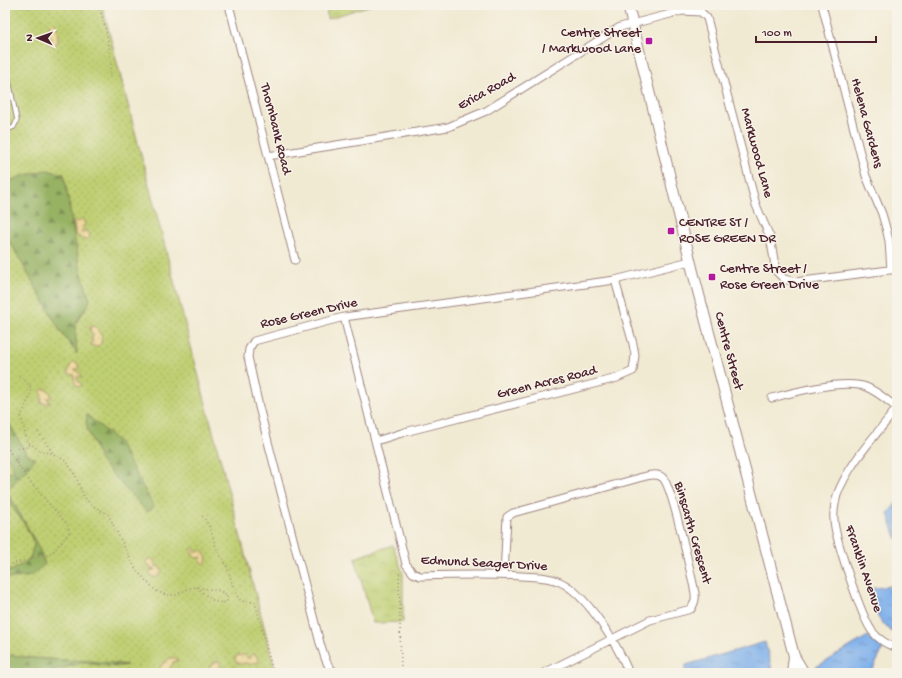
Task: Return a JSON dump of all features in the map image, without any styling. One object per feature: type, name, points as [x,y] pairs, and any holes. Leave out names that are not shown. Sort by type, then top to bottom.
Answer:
[{"type":"main road","name":"Centre Street","points":[[628,5],[690,261],[794,656],[804,673]]},
{"type":"main road","name":"Centre Street","points":[[792,673],[794,656]]},
{"type":"street","name":"Thornbank Road","points":[[230,5],[295,260]]},
{"type":"street","name":"Helena Gardens","points":[[822,5],[866,176],[882,214],[886,228],[894,269]]},
{"type":"street","name":"Markwood Lane","points":[[632,23],[682,11],[701,12],[707,18],[756,205],[770,237],[776,271],[781,278],[795,282],[894,269]]},
{"type":"street","name":"Erica Road","points":[[268,156],[448,127],[486,111],[620,27],[632,23]]},
{"type":"street","name":"Rose Green Drive","points":[[337,673],[328,664],[320,643],[259,407],[248,357],[249,349],[254,341],[344,317],[615,280],[690,261]]},
{"type":"street","name":"Green Acres Road","points":[[376,441],[405,432],[617,378],[633,371],[635,355],[633,344],[615,280]]},
{"type":"street","name":"Edmund Seager Drive","points":[[344,317],[406,564],[413,573],[420,576],[504,575],[541,577],[560,582],[583,600],[623,658],[629,673]]},
{"type":"street","points":[[772,398],[830,386],[859,385],[867,387],[897,408]]},
{"type":"street","name":"Franklin Avenue","points":[[897,408],[844,480],[836,502],[834,520],[839,541],[864,616],[872,631],[880,639],[887,644],[897,647]]},
{"type":"street","name":"Binscarth Crescent","points":[[504,575],[507,517],[513,513],[651,475],[663,478],[672,503],[696,598],[691,609],[650,620],[611,640]]},
{"type":"street","points":[[544,673],[611,640]]},
{"type":"lane","points":[[5,62],[17,120],[14,127],[5,131]]},
{"type":"path","points":[[99,5],[112,60],[110,79]]},
{"type":"path","points":[[19,375],[30,386],[31,390],[30,396],[20,416],[27,441],[40,452],[54,454]]},
{"type":"path","points":[[38,432],[54,454],[67,462],[84,497],[93,506],[108,514],[136,570],[156,591],[166,595],[176,596],[189,588],[197,586],[220,590],[226,594],[227,602],[220,604],[215,602],[197,586]]},
{"type":"path","points":[[5,442],[10,452],[34,486],[69,527],[68,533],[54,551],[47,555],[5,566]]},
{"type":"path","points":[[18,448],[25,448],[31,444]]},
{"type":"path","points":[[202,516],[214,536],[216,545],[228,568],[232,585],[237,596],[241,601],[255,602],[273,673]]},
{"type":"path","points":[[401,670],[399,574],[402,573]]},
{"type":"green space","points":[[5,5],[102,5],[276,673],[5,673]]},
{"type":"green space","points":[[327,5],[371,5],[327,19]]},
{"type":"green space","points":[[46,170],[64,174],[79,264],[90,301],[75,325],[77,354],[61,332],[5,233],[5,184],[19,177]]},
{"type":"green space","points":[[87,415],[118,441],[154,507],[147,512],[101,462],[88,431],[86,422]]},
{"type":"green space","points":[[5,416],[26,453],[35,459],[7,491],[39,548],[45,564],[31,576],[5,579],[5,570],[11,571],[30,559],[34,544],[26,526],[5,498],[5,472],[14,471],[5,451]]},
{"type":"green space","points":[[393,545],[403,574],[403,622],[373,623],[355,558]]},
{"type":"green space","points":[[5,654],[35,658],[97,661],[127,665],[114,667],[83,663],[44,673],[5,673]]},
{"type":"sand","points":[[54,22],[57,27],[58,41],[54,46],[48,44],[48,41],[52,39],[47,32],[50,29],[49,25]]},
{"type":"sand","points":[[83,220],[85,224],[81,233],[88,231],[90,237],[87,240],[82,239],[75,233],[74,221],[79,222]]},
{"type":"sand","points":[[91,326],[96,327],[102,337],[101,343],[97,347],[91,345],[93,336],[90,329]]},
{"type":"sand","points":[[74,362],[78,364],[79,368],[75,370],[82,376],[77,377],[77,380],[82,384],[79,387],[75,384],[74,374],[71,375],[68,373],[70,366]]},
{"type":"sand","points":[[43,389],[46,389],[51,393],[51,398],[47,398],[50,403],[40,403],[42,399],[41,392]]},
{"type":"sand","points":[[194,548],[196,553],[202,550],[207,558],[205,564],[200,562],[202,557],[197,558],[193,556],[191,549]]},
{"type":"sand","points":[[150,558],[155,561],[155,566],[160,567],[162,573],[156,578],[149,574],[150,571],[156,569],[151,569],[148,565],[147,560]]},
{"type":"sand","points":[[252,654],[256,655],[259,662],[238,664],[235,660],[236,656],[245,655],[248,659]]},
{"type":"sand","points":[[170,658],[176,658],[178,661],[173,662],[167,671],[161,672],[160,666]]},
{"type":"sand","points":[[218,661],[220,662],[221,668],[217,669],[217,673],[209,673],[210,666]]},
{"type":"water","points":[[897,502],[897,540],[888,514]]},
{"type":"water","points":[[897,585],[896,635],[884,625],[877,615],[869,589]]},
{"type":"water","points":[[868,636],[883,649],[871,673],[817,673],[816,667]]},
{"type":"water","points":[[765,642],[773,673],[684,673],[686,665]]},
{"type":"place","name":"Centre Street / Markwood Lane","points":[[649,41]]},
{"type":"place","name":"CENTRE ST / ROSE GREEN DR","points":[[671,231]]},
{"type":"place","name":"Centre Street / Rose Green Drive","points":[[712,277]]}]
